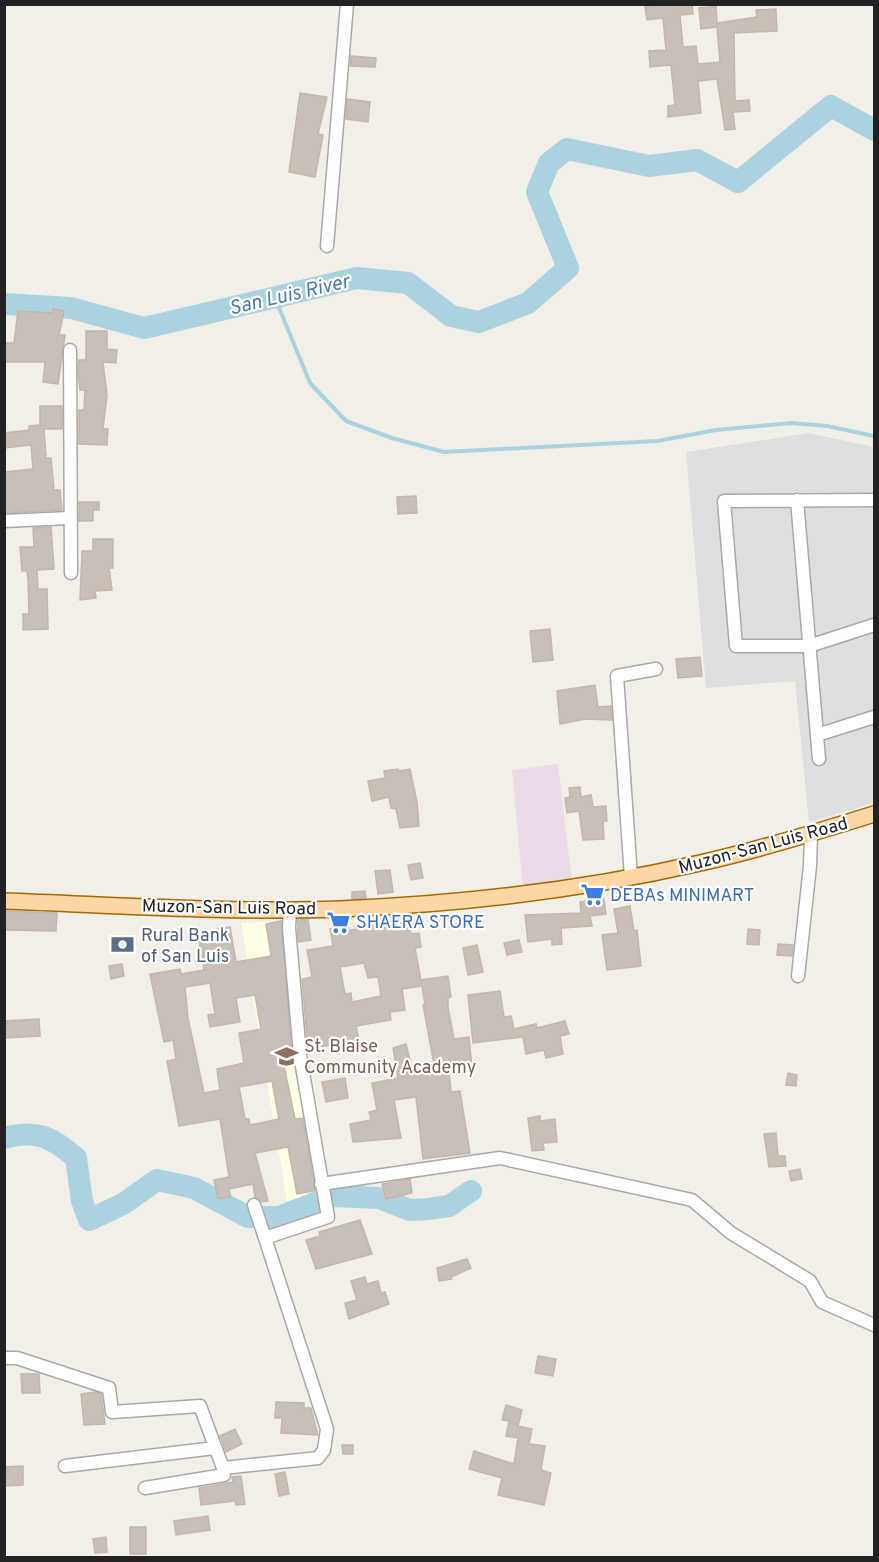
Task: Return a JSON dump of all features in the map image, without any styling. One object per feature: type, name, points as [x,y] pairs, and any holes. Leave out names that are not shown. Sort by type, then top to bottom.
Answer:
[{"type":"main road","name":"Muzon-San Luis Road","points":[[4,901],[290,910],[444,901],[631,877],[699,864],[811,834],[874,814]]},
{"type":"street","points":[[327,246],[347,4]]},
{"type":"street","points":[[70,350],[71,573]]},
{"type":"street","points":[[797,500],[819,759]]},
{"type":"street","points":[[874,500],[724,501],[736,646],[809,646],[874,625]]},
{"type":"street","points":[[4,521],[69,518]]},
{"type":"street","points":[[631,877],[617,676],[656,669]]},
{"type":"street","points":[[817,735],[874,717]]},
{"type":"street","points":[[798,976],[810,866],[811,834]]},
{"type":"street","points":[[265,1238],[328,1217],[300,1055],[289,928],[290,910]]},
{"type":"street","points":[[322,1189],[500,1158],[692,1200],[731,1233],[810,1281],[822,1302],[874,1325]]},
{"type":"street","points":[[223,1468],[318,1458],[324,1450],[327,1429],[254,1205]]},
{"type":"street","points":[[4,1358],[17,1358],[109,1388],[112,1412],[200,1406],[225,1475],[145,1488]]},
{"type":"street","points":[[65,1466],[215,1448]]},
{"type":"shaded area","points":[[809,433],[874,447],[874,803],[809,822],[795,681],[706,688],[686,452]]},
{"type":"shaded area","points":[[558,764],[572,882],[523,889],[512,770]]},
{"type":"shaded area","name":"St. Blaise Community Academy","points":[[286,921],[331,1190],[287,1201],[241,923]]},
{"type":"building","points":[[692,4],[693,14],[680,15],[683,47],[696,46],[698,64],[720,62],[717,27],[701,29],[699,8],[716,6],[717,23],[757,17],[756,10],[776,9],[777,31],[734,33],[735,101],[749,100],[750,111],[733,112],[735,129],[725,130],[717,79],[698,81],[701,113],[668,117],[668,106],[675,105],[671,65],[650,67],[649,51],[666,50],[663,18],[647,20],[645,7]]},
{"type":"building","points":[[351,56],[376,58],[375,67],[350,66]]},
{"type":"building","points":[[300,93],[327,97],[318,134],[323,135],[315,177],[289,172]]},
{"type":"building","points":[[347,99],[370,102],[368,122],[346,119]]},
{"type":"building","points":[[53,309],[64,311],[59,335],[65,335],[58,384],[43,382],[45,362],[4,362],[4,343],[14,343],[18,311],[52,313]]},
{"type":"building","points":[[86,331],[107,331],[107,349],[117,350],[116,363],[103,362],[107,395],[103,429],[108,429],[107,445],[79,444],[79,410],[84,410],[85,390],[80,390],[78,369],[79,360],[86,360]]},
{"type":"building","points":[[40,406],[62,406],[62,429],[44,429],[46,458],[51,458],[54,490],[60,490],[62,510],[4,513],[4,472],[33,469],[31,445],[4,448],[4,433],[29,430],[29,426],[40,425]]},
{"type":"building","points":[[416,496],[417,513],[398,514],[397,497]]},
{"type":"building","points":[[79,502],[99,502],[99,510],[93,510],[93,521],[79,521]]},
{"type":"building","points":[[51,527],[54,569],[37,570],[38,589],[47,589],[48,629],[23,630],[23,614],[29,614],[28,580],[27,571],[22,571],[20,547],[34,547],[33,528]]},
{"type":"building","points":[[93,539],[113,539],[113,568],[109,568],[112,590],[95,591],[96,598],[80,600],[82,551],[93,551]]},
{"type":"building","points":[[550,629],[553,660],[533,662],[530,631]]},
{"type":"building","points":[[700,657],[702,676],[678,678],[676,659]]},
{"type":"building","points":[[595,685],[598,707],[611,706],[612,720],[585,719],[560,724],[557,691]]},
{"type":"building","points":[[398,769],[398,771],[410,769],[419,826],[400,828],[396,809],[391,808],[389,797],[372,801],[368,781],[385,778],[384,771]]},
{"type":"building","points":[[580,787],[581,797],[591,795],[593,807],[606,806],[607,821],[603,821],[604,839],[583,840],[579,811],[567,813],[565,798],[570,797],[569,788]]},
{"type":"building","points":[[420,863],[423,878],[411,880],[408,865]]},
{"type":"building","points":[[390,870],[393,892],[378,894],[375,871]]},
{"type":"building","points":[[365,891],[366,898],[352,899],[352,892]]},
{"type":"building","points":[[604,899],[606,914],[590,916],[592,926],[561,928],[562,944],[552,945],[552,939],[528,942],[525,915],[581,913],[580,902]]},
{"type":"building","points":[[630,906],[634,931],[637,930],[641,966],[607,970],[602,935],[618,933],[614,909]]},
{"type":"building","points":[[4,911],[57,913],[56,931],[4,930]]},
{"type":"building","points":[[298,920],[308,920],[311,940],[298,942]]},
{"type":"building","points":[[407,920],[411,934],[419,933],[421,947],[415,948],[422,986],[402,989],[405,1010],[390,1012],[391,1020],[356,1026],[359,1040],[308,1049],[302,979],[312,977],[307,950],[333,946],[330,929],[344,927],[345,931],[381,925],[381,923],[390,921],[391,924]],"holes":[[[364,963],[368,978],[378,977],[381,996],[352,1002],[351,993],[345,994],[340,967]]]},
{"type":"building","points":[[281,921],[293,1064],[284,1066],[295,1119],[303,1118],[315,1191],[297,1194],[288,1147],[255,1153],[268,1201],[261,1202],[255,1197],[253,1184],[229,1189],[231,1197],[218,1199],[214,1180],[229,1177],[220,1119],[179,1126],[167,1061],[176,1059],[173,1040],[164,1042],[150,974],[180,969],[181,974],[204,970],[198,933],[230,927],[236,962],[271,956],[266,924]],"holes":[[[210,983],[215,1014],[208,1015],[210,1027],[240,1022],[236,998],[255,995],[261,1029],[239,1033],[244,1063],[217,1069],[220,1090],[204,1093],[188,1018],[185,987]],[[272,1081],[279,1119],[250,1125],[249,1119],[245,1119],[239,1087]]]},
{"type":"building","points":[[748,929],[760,930],[759,945],[747,944]]},
{"type":"building","points":[[519,940],[522,952],[507,955],[504,943]]},
{"type":"building","points":[[778,944],[793,945],[792,956],[777,955]]},
{"type":"building","points":[[477,945],[483,972],[468,975],[463,948]]},
{"type":"building","points":[[122,964],[124,976],[111,979],[109,966]]},
{"type":"building","points":[[448,976],[451,997],[448,998],[448,1007],[454,1039],[469,1037],[472,1068],[449,1072],[451,1092],[460,1091],[470,1153],[423,1159],[416,1097],[394,1100],[401,1138],[353,1142],[350,1124],[371,1120],[369,1112],[377,1110],[372,1083],[398,1078],[393,1048],[406,1044],[412,1068],[434,1064],[423,1005],[425,1005],[421,980]]},
{"type":"building","points":[[500,991],[504,1017],[511,1016],[514,1029],[536,1024],[537,1028],[565,1021],[569,1034],[560,1036],[563,1054],[546,1058],[544,1050],[526,1054],[523,1037],[473,1043],[468,995]]},
{"type":"building","points":[[39,1019],[40,1036],[4,1038],[4,1021]]},
{"type":"building","points":[[788,1073],[797,1075],[796,1086],[786,1085]]},
{"type":"building","points":[[345,1078],[348,1098],[326,1102],[322,1082]]},
{"type":"building","points":[[540,1116],[540,1121],[555,1119],[557,1142],[543,1143],[544,1150],[532,1151],[528,1118]]},
{"type":"building","points":[[776,1133],[778,1156],[785,1156],[786,1166],[769,1167],[764,1134]]},
{"type":"building","points":[[800,1169],[802,1179],[791,1181],[789,1171]]},
{"type":"building","points":[[410,1179],[412,1193],[386,1199],[382,1184]]},
{"type":"building","points":[[360,1220],[372,1254],[316,1269],[306,1240],[320,1236],[319,1232]]},
{"type":"building","points":[[467,1259],[471,1268],[451,1277],[452,1279],[439,1281],[437,1268]]},
{"type":"building","points":[[365,1277],[367,1284],[378,1281],[381,1293],[385,1292],[389,1304],[349,1319],[345,1303],[357,1300],[351,1281]]},
{"type":"building","points":[[538,1356],[556,1359],[553,1376],[535,1373]]},
{"type":"building","points":[[21,1374],[39,1374],[40,1393],[22,1393]]},
{"type":"building","points":[[96,1392],[101,1394],[105,1424],[84,1425],[81,1394]]},
{"type":"building","points":[[276,1402],[304,1403],[304,1408],[311,1408],[318,1435],[281,1433],[282,1418],[275,1418]]},
{"type":"building","points":[[506,1405],[522,1410],[518,1426],[532,1429],[529,1444],[545,1446],[541,1470],[551,1473],[544,1505],[498,1495],[502,1478],[469,1469],[474,1451],[514,1464],[518,1438],[506,1436],[509,1421],[502,1420]]},
{"type":"building","points":[[235,1429],[242,1444],[226,1452],[220,1436]]},
{"type":"building","points":[[342,1445],[353,1445],[353,1454],[343,1454]]},
{"type":"building","points":[[23,1466],[23,1485],[4,1486],[4,1467]]},
{"type":"building","points":[[285,1472],[289,1494],[279,1496],[275,1474]]},
{"type":"building","points":[[241,1476],[245,1504],[236,1505],[235,1501],[201,1505],[199,1488],[233,1482],[232,1477]]},
{"type":"building","points":[[208,1516],[210,1530],[176,1535],[174,1521]]},
{"type":"building","points":[[130,1527],[146,1527],[146,1554],[130,1554]]},
{"type":"building","points":[[106,1537],[107,1552],[95,1553],[93,1539]]},
{"type":"waterway","name":"San Luis River","points":[[4,304],[71,308],[144,328],[357,278],[408,283],[451,316],[479,322],[528,303],[568,268],[537,192],[549,163],[567,149],[649,166],[697,160],[738,182],[831,106],[874,130]]},
{"type":"waterway","points":[[275,298],[310,383],[346,421],[392,438],[444,452],[657,441],[716,430],[791,423],[827,426],[874,436]]},
{"type":"waterway","points":[[4,1138],[25,1134],[43,1137],[59,1145],[76,1158],[82,1201],[89,1220],[123,1204],[157,1180],[194,1188],[248,1217],[279,1217],[333,1196],[379,1198],[410,1210],[428,1209],[449,1206],[471,1191]]},
{"type":"place","name":"DEBAs MINIMART","points":[[592,895]]},
{"type":"place","name":"SHAERA STORE","points":[[338,922]]},
{"type":"place","name":"Rural Bank of San Luis","points":[[123,945]]},
{"type":"place","name":"St. Blaise Community Academy","points":[[286,1056]]}]
